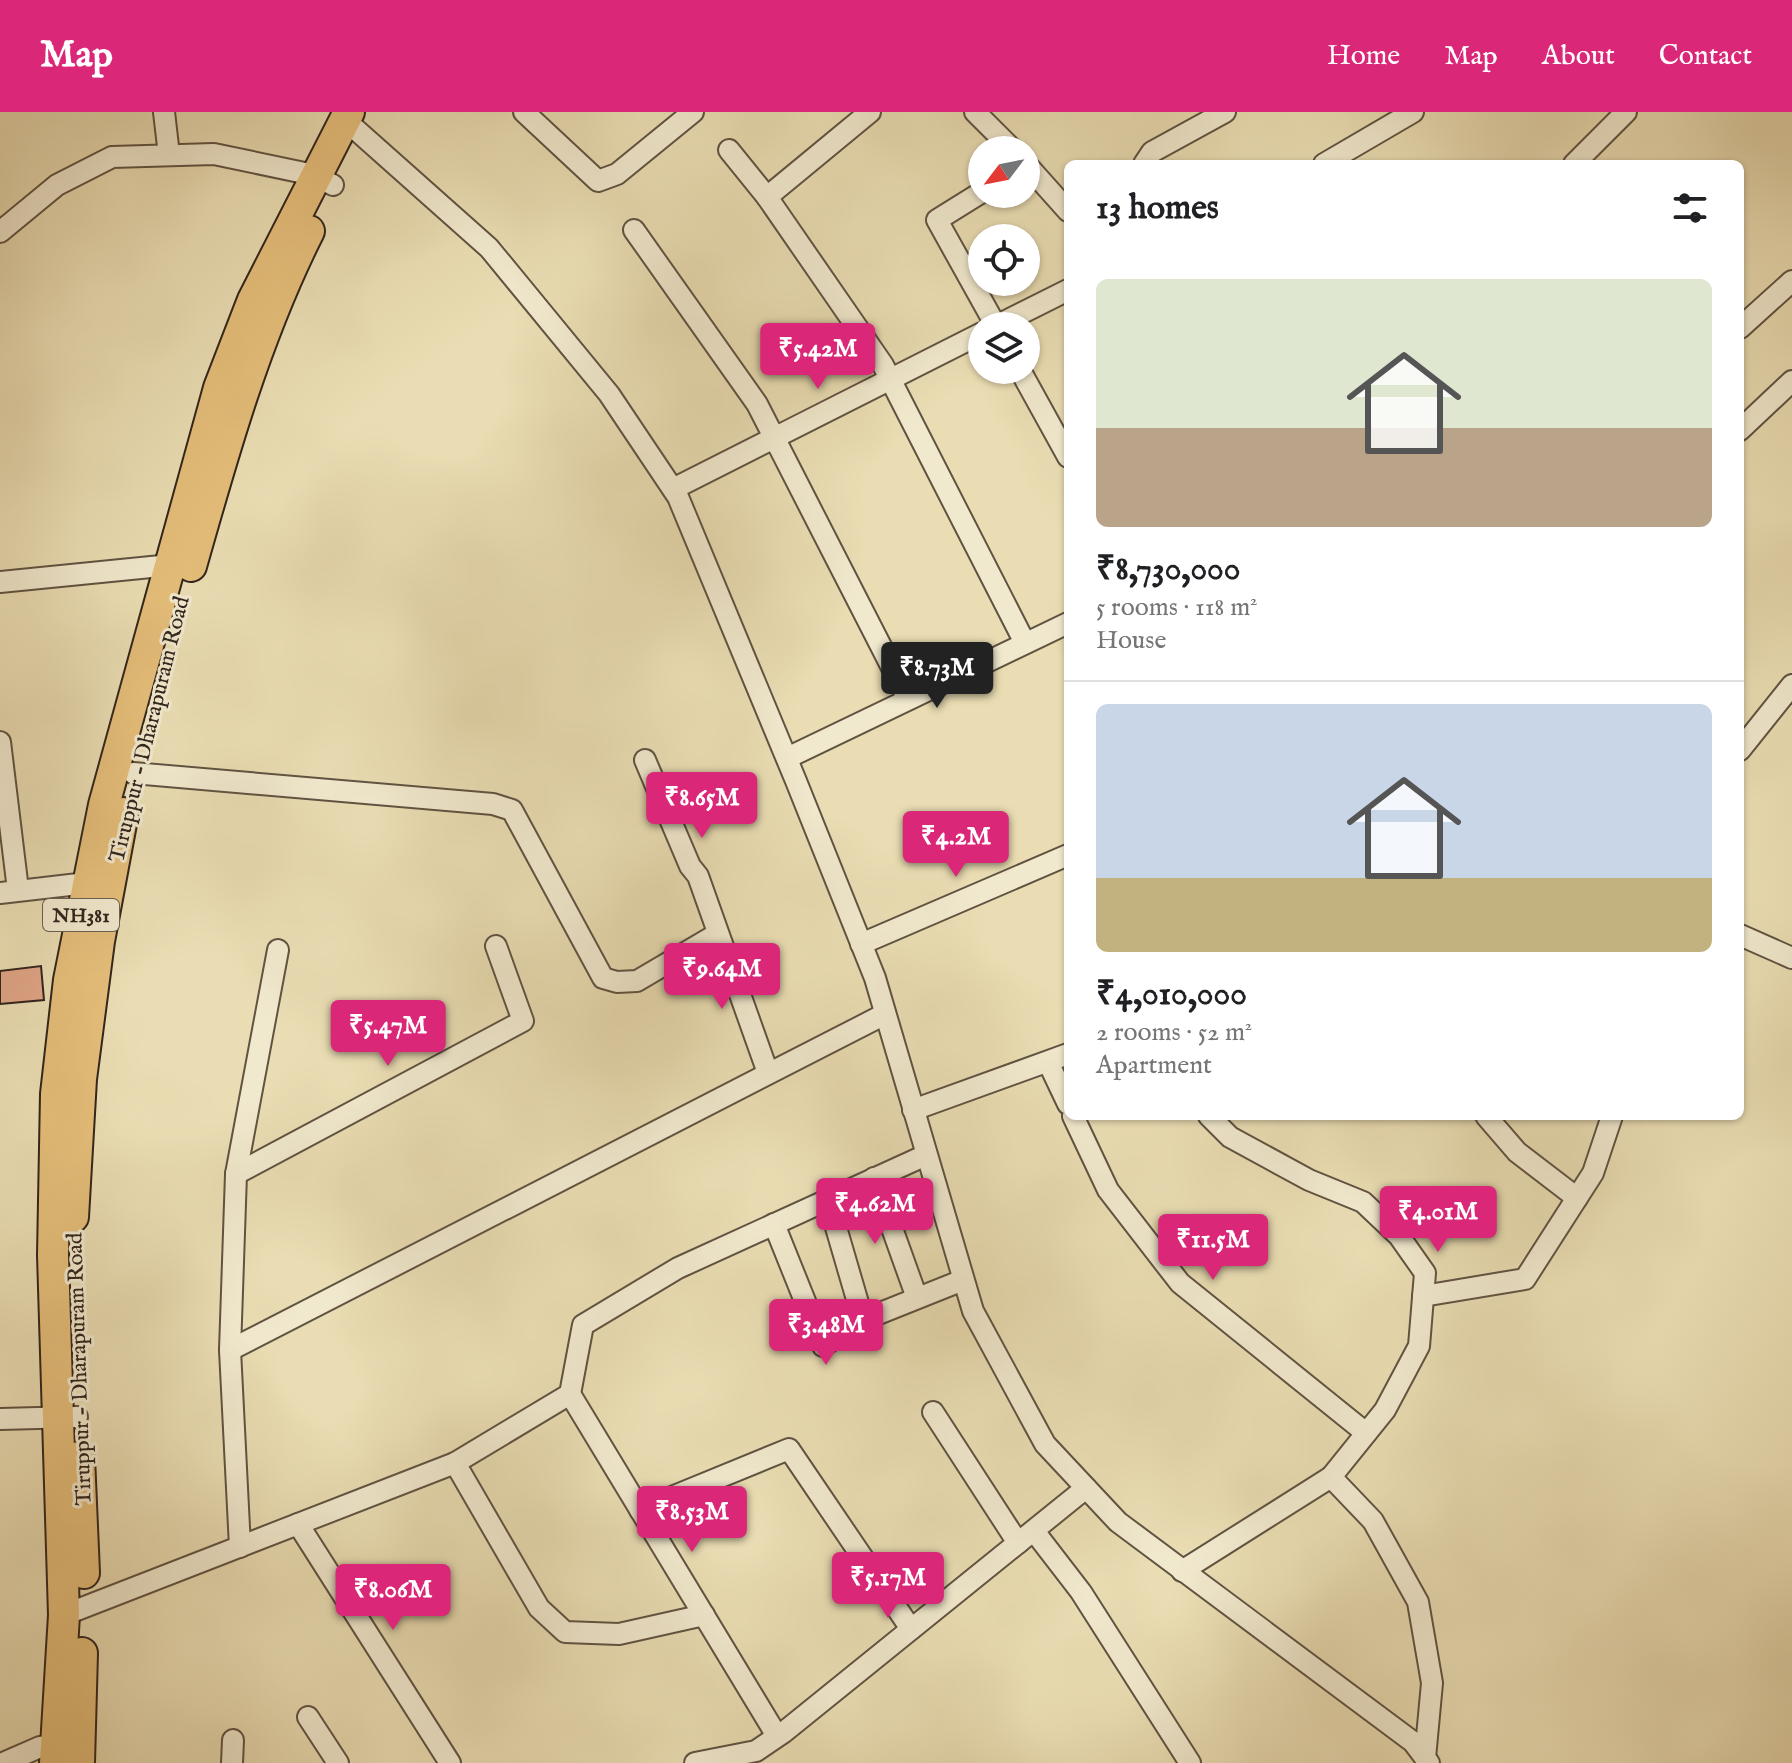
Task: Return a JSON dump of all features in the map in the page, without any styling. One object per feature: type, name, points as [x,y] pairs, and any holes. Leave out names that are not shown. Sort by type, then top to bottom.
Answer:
[{"type":"highway","name":"Tiruppur - Dharapuram Road","points":[[79,1763],[67,1418],[73,1213],[81,1079],[99,941],[121,825],[180,567],[324,180],[356,119]]},
{"type":"highway","name":"NH381","points":[[67,1418],[53,1255],[56,1094],[69,980],[104,805],[180,567]]},
{"type":"highway","name":"NH381","points":[[55,1753],[74,1611]]},
{"type":"street","points":[[164,112],[169,155]]},
{"type":"street","points":[[524,112],[598,181],[617,174],[693,112]]},
{"type":"street","points":[[767,197],[870,112]]},
{"type":"street","points":[[975,112],[999,136]]},
{"type":"street","points":[[1147,160],[1152,152],[1225,112]]},
{"type":"street","points":[[1331,160],[1413,112]]},
{"type":"street","points":[[1578,160],[1626,112]]},
{"type":"street","points":[[356,119],[489,248],[609,394],[673,489],[787,758],[861,944],[885,1014],[973,1311],[1045,1444],[1118,1522],[1413,1742],[1427,1761]]},
{"type":"street","points":[[729,150],[767,197],[890,379],[1025,643]]},
{"type":"street","points":[[0,232],[57,185],[112,157],[214,154],[324,180]]},
{"type":"street","points":[[1040,180],[1064,207]]},
{"type":"street","points":[[968,201],[937,220],[988,312]]},
{"type":"street","points":[[634,230],[757,404],[908,699]]},
{"type":"street","points":[[1744,324],[1792,281]]},
{"type":"street","points":[[1024,312],[1064,292]]},
{"type":"street","points":[[673,489],[968,340]]},
{"type":"street","points":[[1744,426],[1792,381]]},
{"type":"street","points":[[1028,384],[1064,450]]},
{"type":"street","points":[[0,582],[180,567]]},
{"type":"street","points":[[787,758],[1064,625]]},
{"type":"street","points":[[1744,745],[1792,685]]},
{"type":"street","points":[[0,742],[9,892],[87,883]]},
{"type":"street","points":[[645,760],[690,866],[698,876],[768,1073]]},
{"type":"street","points":[[133,773],[493,804],[512,810],[603,978],[617,982],[637,981],[717,934]]},
{"type":"street","points":[[861,944],[1064,857]]},
{"type":"street","points":[[1744,937],[1792,958]]},
{"type":"street","points":[[236,1174],[523,1021],[496,946]]},
{"type":"street","points":[[240,1547],[230,1350],[236,1174],[278,950]]},
{"type":"street","points":[[230,1350],[885,1014]]},
{"type":"street","points":[[913,1110],[1058,1058],[1064,1086]]},
{"type":"street","points":[[1075,1120],[1108,1190],[1180,1283],[1366,1433]]},
{"type":"street","points":[[1182,1571],[1331,1477],[1385,1410],[1419,1346],[1425,1273],[1399,1236],[1363,1202],[1309,1180],[1230,1137],[1213,1120]]},
{"type":"street","points":[[1489,1120],[1517,1152],[1577,1198]]},
{"type":"street","points":[[1423,1296],[1525,1279],[1593,1173],[1611,1120]]},
{"type":"street","points":[[777,1736],[570,1394],[583,1325],[678,1268],[926,1155]]},
{"type":"street","points":[[874,1178],[917,1298]]},
{"type":"street","points":[[828,1200],[863,1320]]},
{"type":"street","points":[[774,1224],[823,1346],[863,1320],[963,1280]]},
{"type":"street","points":[[74,1611],[455,1463],[570,1394]]},
{"type":"street","points":[[933,1412],[1026,1537],[1081,1592],[1190,1763]]},
{"type":"street","points":[[0,1419],[67,1418]]},
{"type":"street","points":[[640,1510],[789,1449],[911,1629]]},
{"type":"street","points":[[455,1463],[539,1608],[565,1632],[619,1634],[704,1615]]},
{"type":"street","points":[[1331,1477],[1373,1521],[1418,1602],[1432,1683],[1427,1761]]},
{"type":"street","points":[[695,1763],[756,1751],[1086,1488]]},
{"type":"street","points":[[298,1524],[450,1763]]},
{"type":"street","points":[[308,1717],[338,1763]]},
{"type":"street","points":[[232,1763],[233,1740]]},
{"type":"street","points":[[3,1763],[40,1747],[55,1753]]},
{"type":"building","points":[[41,966],[44,1000],[0,1004],[0,971]]}]
